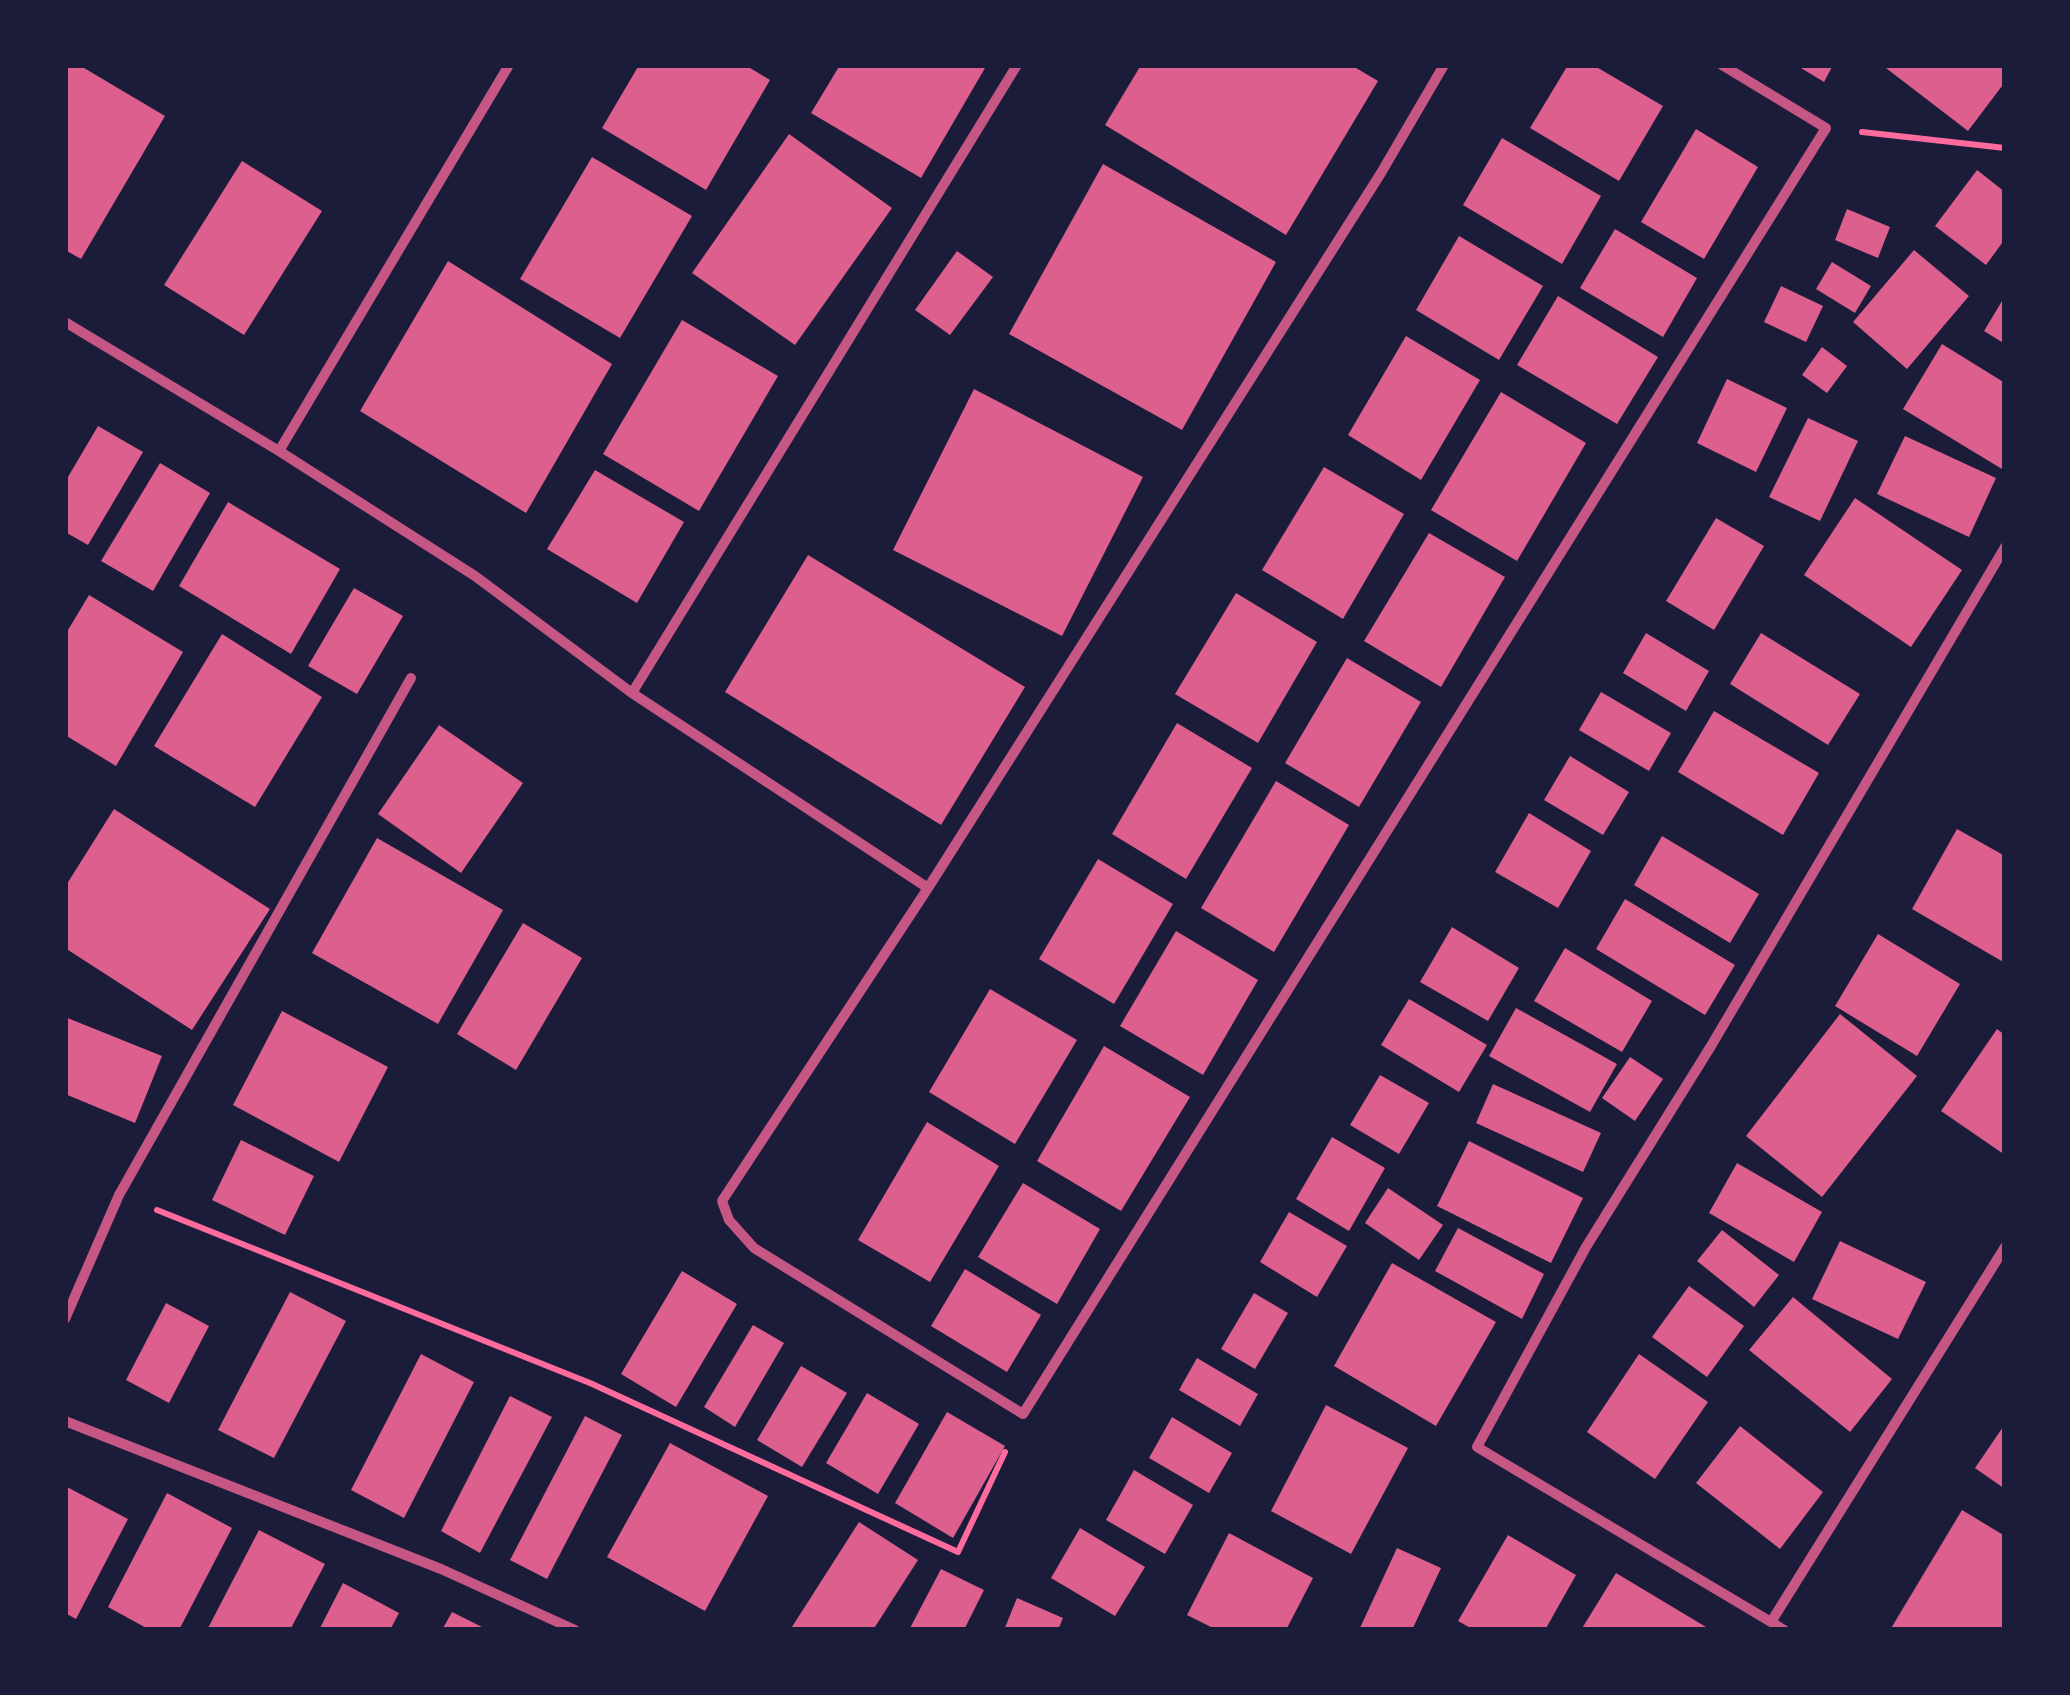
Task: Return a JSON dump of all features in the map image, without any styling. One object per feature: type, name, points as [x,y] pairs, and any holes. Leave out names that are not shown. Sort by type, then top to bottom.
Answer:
[{"type":"street","points":[[280,451],[510,65]]},
{"type":"street","points":[[632,693],[1018,65]]},
{"type":"street","points":[[1444,65],[1381,173],[928,888],[722,1201],[729,1220],[754,1248],[1023,1414],[1826,128],[1722,65]]},
{"type":"street","points":[[65,322],[280,451],[474,576],[632,693],[928,888]]},
{"type":"street","points":[[1784,1630],[1477,1447],[1586,1247],[1711,1046],[2005,546]]},
{"type":"street","points":[[65,1319],[118,1194],[411,678]]},
{"type":"street","points":[[1772,1622],[2005,1247]]},
{"type":"street","points":[[65,1421],[441,1570],[575,1630]]},
{"type":"path","points":[[1826,128],[2005,148]]},
{"type":"path","points":[[118,1194],[590,1382],[958,1552],[1023,1414]]},
{"type":"building","points":[[65,65],[79,65],[165,116],[81,259],[65,250]]},
{"type":"building","points":[[639,65],[745,65],[770,80],[706,190],[602,128]]},
{"type":"building","points":[[840,65],[985,68],[921,178],[811,113]]},
{"type":"building","points":[[1141,65],[1351,65],[1378,81],[1286,235],[1105,125]]},
{"type":"building","points":[[1568,65],[1593,65],[1663,106],[1619,181],[1530,128]]},
{"type":"building","points":[[1796,65],[1833,65],[1824,82]]},
{"type":"building","points":[[1882,65],[2005,65],[2005,82],[1968,131]]},
{"type":"building","points":[[1696,129],[1758,167],[1704,259],[1641,222]]},
{"type":"building","points":[[789,134],[892,208],[795,345],[692,273]]},
{"type":"building","points":[[1502,138],[1601,196],[1562,264],[1463,205]]},
{"type":"building","points":[[592,157],[692,216],[620,338],[520,279]]},
{"type":"building","points":[[242,161],[322,211],[244,335],[164,285]]},
{"type":"building","points":[[1103,164],[1276,262],[1182,430],[1009,334]]},
{"type":"building","points":[[1977,170],[2005,192],[2005,239],[1986,265],[1935,226]]},
{"type":"building","points":[[1847,209],[1890,227],[1878,258],[1835,240]]},
{"type":"building","points":[[1615,229],[1697,278],[1663,337],[1580,288]]},
{"type":"building","points":[[1459,236],[1543,286],[1499,360],[1416,310]]},
{"type":"building","points":[[1914,250],[1969,296],[1907,369],[1853,322]]},
{"type":"building","points":[[957,251],[993,277],[950,335],[915,310]]},
{"type":"building","points":[[448,261],[612,364],[526,513],[360,411]]},
{"type":"building","points":[[1832,262],[1871,286],[1855,313],[1816,289]]},
{"type":"building","points":[[1781,286],[1823,306],[1806,342],[1764,322]]},
{"type":"building","points":[[1558,296],[1658,357],[1617,424],[1517,365]]},
{"type":"building","points":[[2005,296],[2005,344],[1984,331]]},
{"type":"building","points":[[682,320],[778,376],[699,511],[603,454]]},
{"type":"building","points":[[1406,336],[1480,380],[1421,480],[1348,435]]},
{"type":"building","points":[[1942,344],[2005,383],[2002,469],[1903,409]]},
{"type":"building","points":[[1822,347],[1847,366],[1827,393],[1802,375]]},
{"type":"building","points":[[1727,379],[1787,408],[1756,472],[1697,443]]},
{"type":"building","points":[[974,389],[1143,477],[1062,636],[893,550]]},
{"type":"building","points":[[1501,392],[1586,443],[1517,561],[1431,510]]},
{"type":"building","points":[[1808,418],[1858,441],[1820,521],[1769,497]]},
{"type":"building","points":[[98,426],[143,452],[88,545],[65,532],[65,482]]},
{"type":"building","points":[[1905,436],[1996,478],[1969,537],[1877,494]]},
{"type":"building","points":[[160,463],[210,493],[153,591],[101,561]]},
{"type":"building","points":[[1324,467],[1404,514],[1343,619],[1262,570]]},
{"type":"building","points":[[595,470],[684,522],[637,603],[547,549]]},
{"type":"building","points":[[1855,498],[1962,570],[1911,647],[1804,575]]},
{"type":"building","points":[[228,502],[340,569],[291,654],[179,586]]},
{"type":"building","points":[[1716,518],[1764,546],[1714,630],[1666,601]]},
{"type":"building","points":[[1429,533],[1505,577],[1441,687],[1364,641]]},
{"type":"building","points":[[808,555],[1025,687],[941,825],[725,692]]},
{"type":"building","points":[[354,588],[403,616],[357,694],[308,666]]},
{"type":"building","points":[[1236,593],[1317,642],[1258,743],[1175,694]]},
{"type":"building","points":[[89,595],[183,652],[116,766],[65,735],[65,635]]},
{"type":"building","points":[[1646,633],[1709,671],[1686,711],[1623,673]]},
{"type":"building","points":[[1761,633],[1860,694],[1828,745],[1730,684]]},
{"type":"building","points":[[222,634],[322,697],[255,807],[154,746]]},
{"type":"building","points":[[1347,658],[1421,702],[1359,807],[1285,763]]},
{"type":"building","points":[[1601,692],[1671,733],[1649,771],[1579,730]]},
{"type":"building","points":[[1714,711],[1819,773],[1783,835],[1678,772]]},
{"type":"building","points":[[1177,723],[1252,768],[1186,879],[1112,834]]},
{"type":"building","points":[[439,725],[523,783],[461,873],[378,814]]},
{"type":"building","points":[[1570,756],[1629,792],[1603,835],[1544,800]]},
{"type":"building","points":[[1276,781],[1349,825],[1274,952],[1201,908]]},
{"type":"building","points":[[114,809],[270,909],[192,1030],[65,948],[65,887]]},
{"type":"building","points":[[1529,813],[1591,851],[1558,908],[1495,872]]},
{"type":"building","points":[[1957,829],[2005,856],[2005,963],[1912,909]]},
{"type":"building","points":[[1662,836],[1759,894],[1730,943],[1634,885]]},
{"type":"building","points":[[377,838],[503,910],[438,1024],[312,953]]},
{"type":"building","points":[[1098,859],[1173,904],[1114,1004],[1039,959]]},
{"type":"building","points":[[1625,899],[1735,965],[1705,1015],[1596,949]]},
{"type":"building","points":[[523,923],[582,958],[516,1070],[457,1034]]},
{"type":"building","points":[[1452,927],[1519,968],[1488,1021],[1420,982]]},
{"type":"building","points":[[1176,931],[1258,980],[1203,1075],[1120,1026]]},
{"type":"building","points":[[1878,934],[1960,984],[1917,1056],[1835,1006]]},
{"type":"building","points":[[1565,948],[1652,1001],[1622,1052],[1534,1001]]},
{"type":"building","points":[[990,989],[1077,1040],[1015,1144],[929,1092]]},
{"type":"building","points":[[1409,999],[1487,1045],[1459,1092],[1381,1045]]},
{"type":"building","points":[[1516,1008],[1617,1064],[1590,1112],[1489,1056]]},
{"type":"building","points":[[282,1011],[388,1067],[339,1162],[233,1105]]},
{"type":"building","points":[[1840,1014],[1917,1076],[1822,1197],[1746,1136]]},
{"type":"building","points":[[65,1017],[162,1056],[135,1123],[65,1094]]},
{"type":"building","points":[[1997,1029],[2005,1035],[2005,1155],[1941,1111]]},
{"type":"building","points":[[1104,1046],[1190,1097],[1121,1211],[1037,1161]]},
{"type":"building","points":[[1630,1057],[1663,1079],[1635,1121],[1602,1098]]},
{"type":"building","points":[[1380,1075],[1429,1103],[1399,1154],[1350,1125]]},
{"type":"building","points":[[1493,1084],[1601,1133],[1583,1172],[1476,1123]]},
{"type":"building","points":[[927,1122],[999,1166],[930,1282],[858,1240]]},
{"type":"building","points":[[1332,1137],[1385,1168],[1349,1231],[1296,1199]]},
{"type":"building","points":[[241,1140],[314,1176],[285,1235],[212,1200]]},
{"type":"building","points":[[1469,1141],[1583,1198],[1551,1263],[1437,1206]]},
{"type":"building","points":[[1737,1163],[1822,1212],[1794,1262],[1709,1213]]},
{"type":"building","points":[[1023,1183],[1100,1229],[1057,1304],[978,1257]]},
{"type":"building","points":[[1388,1188],[1443,1225],[1419,1260],[1365,1223]]},
{"type":"building","points":[[1289,1212],[1347,1246],[1317,1297],[1260,1262]]},
{"type":"building","points":[[1458,1228],[1544,1274],[1522,1319],[1435,1271]]},
{"type":"building","points":[[1722,1230],[1779,1275],[1754,1307],[1697,1261]]},
{"type":"building","points":[[1840,1241],[1926,1282],[1898,1339],[1812,1299]]},
{"type":"building","points":[[1392,1263],[1496,1322],[1436,1426],[1334,1366]]},
{"type":"building","points":[[965,1269],[1041,1315],[1007,1372],[931,1326]]},
{"type":"building","points":[[682,1271],[737,1304],[676,1407],[621,1374]]},
{"type":"building","points":[[1689,1286],[1744,1326],[1707,1377],[1652,1337]]},
{"type":"building","points":[[290,1292],[346,1321],[274,1458],[218,1430]]},
{"type":"building","points":[[1254,1293],[1288,1313],[1255,1369],[1221,1349]]},
{"type":"building","points":[[1793,1297],[1892,1379],[1850,1432],[1749,1350]]},
{"type":"building","points":[[166,1303],[209,1326],[169,1403],[126,1380]]},
{"type":"building","points":[[753,1325],[784,1343],[735,1427],[704,1407]]},
{"type":"building","points":[[421,1354],[474,1382],[404,1518],[351,1490]]},
{"type":"building","points":[[1639,1354],[1708,1402],[1655,1479],[1587,1432]]},
{"type":"building","points":[[1197,1358],[1258,1394],[1240,1426],[1179,1390]]},
{"type":"building","points":[[801,1366],[847,1393],[802,1467],[757,1440]]},
{"type":"building","points":[[867,1393],[919,1424],[878,1494],[826,1463]]},
{"type":"building","points":[[510,1396],[552,1417],[480,1553],[441,1531]]},
{"type":"building","points":[[1326,1405],[1408,1448],[1351,1554],[1271,1511]]},
{"type":"building","points":[[947,1412],[1005,1446],[953,1538],[895,1503]]},
{"type":"building","points":[[585,1416],[622,1435],[547,1579],[510,1560]]},
{"type":"building","points":[[1172,1417],[1232,1453],[1209,1493],[1149,1458]]},
{"type":"building","points":[[2005,1424],[2005,1489],[1975,1468]]},
{"type":"building","points":[[1740,1426],[1823,1492],[1780,1549],[1696,1483]]},
{"type":"building","points":[[670,1443],[768,1496],[705,1611],[607,1557]]},
{"type":"building","points":[[1134,1470],[1193,1505],[1165,1554],[1106,1520]]},
{"type":"building","points":[[65,1486],[128,1519],[76,1619],[65,1613]]},
{"type":"building","points":[[167,1493],[232,1528],[179,1630],[150,1630],[108,1607]]},
{"type":"building","points":[[1962,1510],[2005,1536],[2005,1630],[1890,1630]]},
{"type":"building","points":[[859,1522],[918,1560],[873,1630],[790,1630]]},
{"type":"building","points":[[1080,1528],[1145,1567],[1115,1616],[1051,1578]]},
{"type":"building","points":[[259,1530],[325,1564],[290,1630],[207,1630]]},
{"type":"building","points":[[1229,1533],[1313,1578],[1286,1630],[1217,1630],[1187,1615]]},
{"type":"building","points":[[1508,1535],[1576,1575],[1545,1630],[1474,1630],[1458,1621]]},
{"type":"building","points":[[1397,1548],[1441,1568],[1412,1630],[1360,1628]]},
{"type":"building","points":[[941,1569],[984,1590],[964,1630],[909,1630]]},
{"type":"building","points":[[1616,1573],[1711,1630],[1581,1630]]},
{"type":"building","points":[[343,1583],[399,1613],[390,1630],[319,1630]]},
{"type":"building","points":[[1017,1598],[1063,1618],[1058,1630],[1004,1630]]},
{"type":"building","points":[[452,1612],[488,1630],[442,1630]]}]
